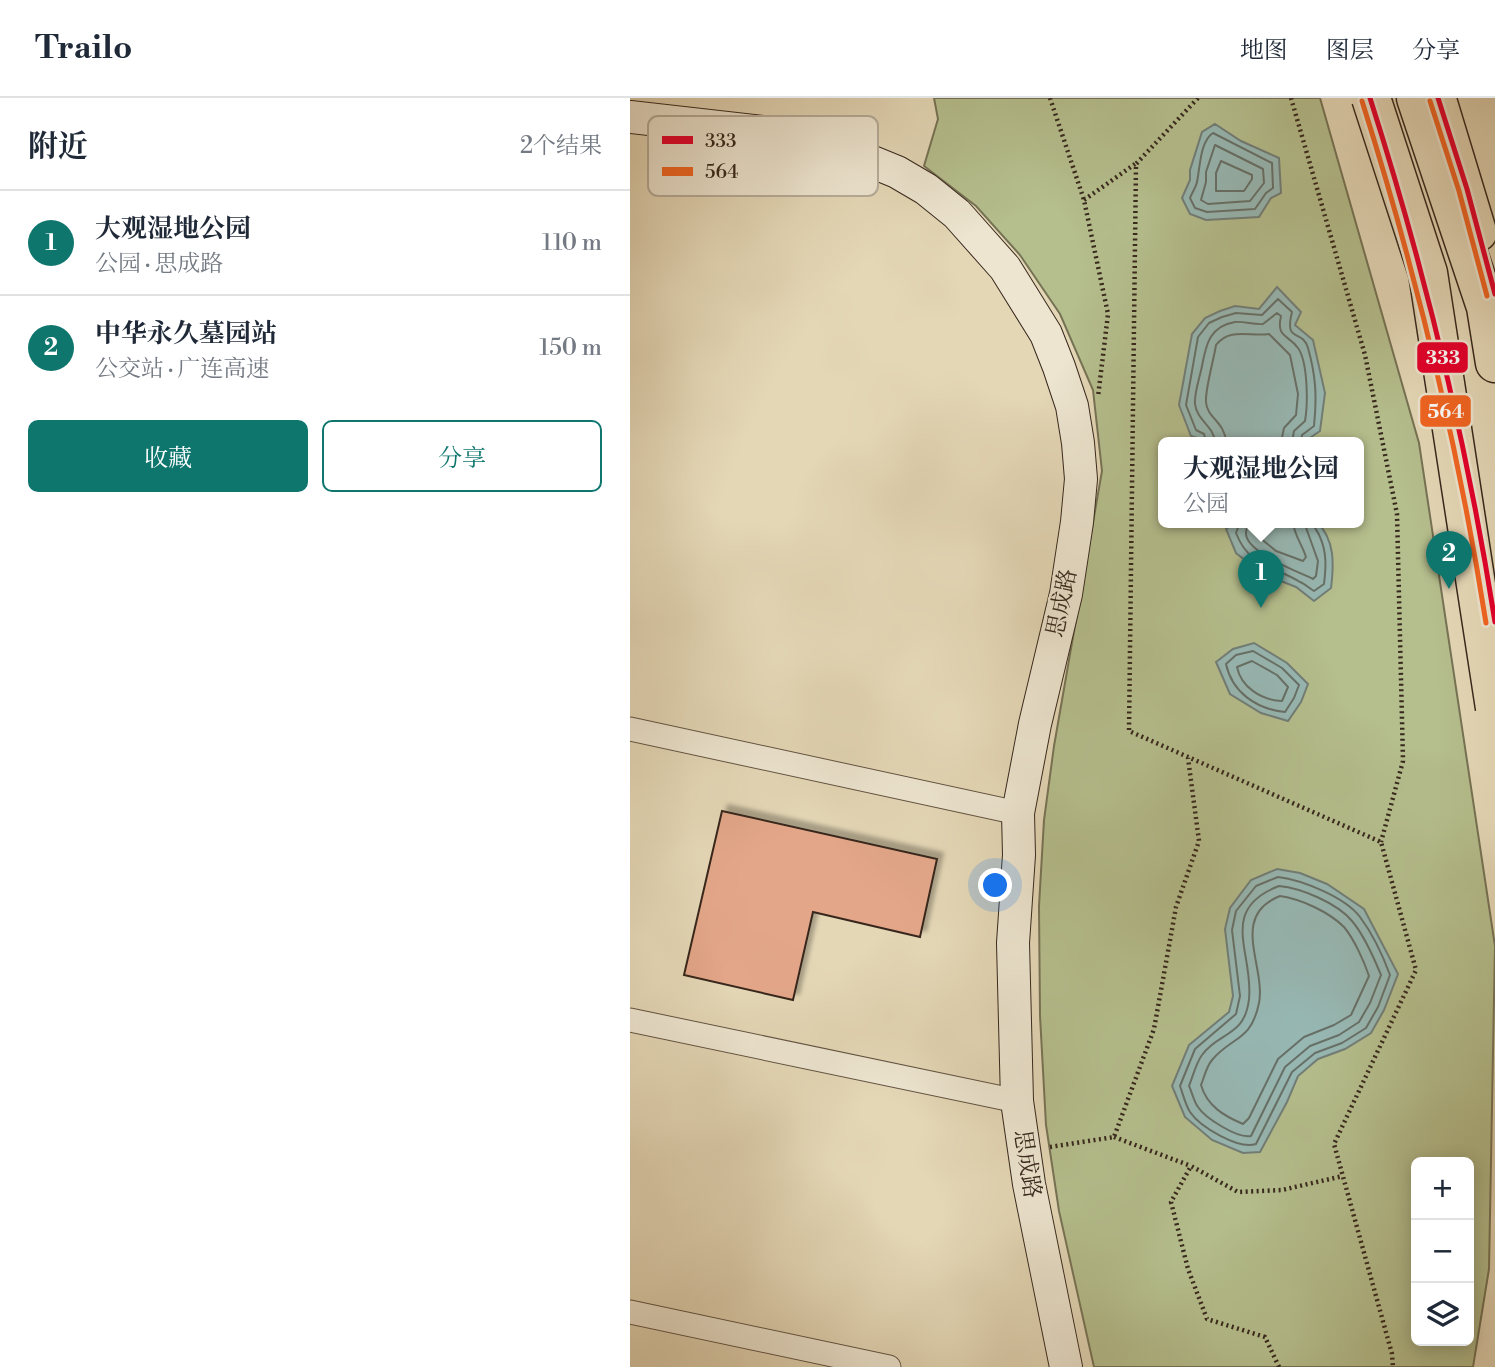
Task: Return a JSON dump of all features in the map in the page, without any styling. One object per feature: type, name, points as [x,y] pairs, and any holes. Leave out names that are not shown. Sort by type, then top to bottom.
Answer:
[{"type":"highway","points":[[1370,98],[1428,273],[1495,708]]},
{"type":"highway","points":[[1416,98],[1486,307],[1495,363]]},
{"type":"main road","points":[[1370,98],[1398,183],[1452,390],[1495,622]]},
{"type":"main road","points":[[1437,98],[1467,188],[1495,294]]},
{"type":"street","name":"思成路","points":[[630,117],[648,119]]},
{"type":"street","name":"思成路","points":[[878,165],[926,189],[957,214],[1005,268],[1040,324],[1072,406],[1081,479],[1077,522],[1066,594],[1035,724],[1018,813],[1019,855],[1013,943],[1017,1101],[1024,1152],[1066,1367]]},
{"type":"street","points":[[630,729],[1018,813]]},
{"type":"street","points":[[630,1020],[1017,1101]]},
{"type":"street","points":[[630,1312],[889,1367]]},
{"type":"path","points":[[1050,98],[1084,200],[1108,314],[1097,403]]},
{"type":"path","points":[[1084,200],[1136,164],[1198,98]]},
{"type":"path","points":[[1291,98],[1366,355],[1397,514],[1403,761],[1381,842],[1416,970],[1334,1144],[1392,1354],[1392,1367]]},
{"type":"path","points":[[1136,164],[1129,731],[1381,842]]},
{"type":"path","points":[[1114,1137],[1154,1029],[1176,907],[1199,841],[1188,757]]},
{"type":"path","points":[[1024,1152],[1114,1137],[1191,1166],[1238,1192],[1282,1190],[1343,1176]]},
{"type":"path","points":[[1191,1166],[1171,1202],[1188,1269],[1207,1319],[1265,1337],[1279,1367]]},
{"type":"green space","points":[[934,98],[1320,98],[1419,443],[1495,946],[1489,1269],[1473,1367],[1094,1367],[1059,1211],[1046,1125],[1040,1016],[1039,906],[1044,820],[1054,746],[1102,471],[1093,390],[1060,314],[1020,255],[976,206],[924,166],[938,119]]},
{"type":"water","points":[[1215,124],[1241,141],[1279,158],[1281,193],[1271,198],[1259,217],[1206,220],[1190,214],[1182,198],[1190,180],[1190,170],[1202,132]]},
{"type":"water","points":[[1277,287],[1301,312],[1295,325],[1313,340],[1325,393],[1320,431],[1311,437],[1191,436],[1179,405],[1192,334],[1205,318],[1220,311],[1235,306],[1259,309]]},
{"type":"water","points":[[1322,528],[1330,544],[1333,561],[1331,588],[1314,601],[1296,587],[1263,574],[1236,553],[1226,529]]},
{"type":"water","points":[[1254,643],[1287,663],[1308,684],[1301,702],[1288,721],[1261,713],[1230,694],[1216,662],[1233,649]]},
{"type":"water","points":[[1277,869],[1300,873],[1327,884],[1364,909],[1398,974],[1384,1010],[1371,1033],[1345,1049],[1318,1059],[1298,1076],[1260,1152],[1243,1153],[1212,1140],[1185,1117],[1172,1086],[1189,1045],[1229,1012],[1233,996],[1225,929],[1230,908],[1251,880]]},
{"type":"building","points":[[722,811],[937,859],[920,937],[813,912],[793,1000],[684,975]]},
{"type":"transit line","name":"333","points":[[1370,98],[1409,227],[1443,358],[1458,423],[1495,622]]},
{"type":"transit line","name":"333","points":[[1438,98],[1467,189],[1495,294]]},
{"type":"transit line","name":"564","points":[[1362,101],[1434,359],[1462,490],[1486,623]]},
{"type":"transit line","name":"564","points":[[1430,101],[1459,191],[1487,296]]},
{"type":"place","name":"中华永久墓园站","points":[[1449,589]]},
{"type":"place","name":"大观湿地公园","points":[[1261,608]]}]
